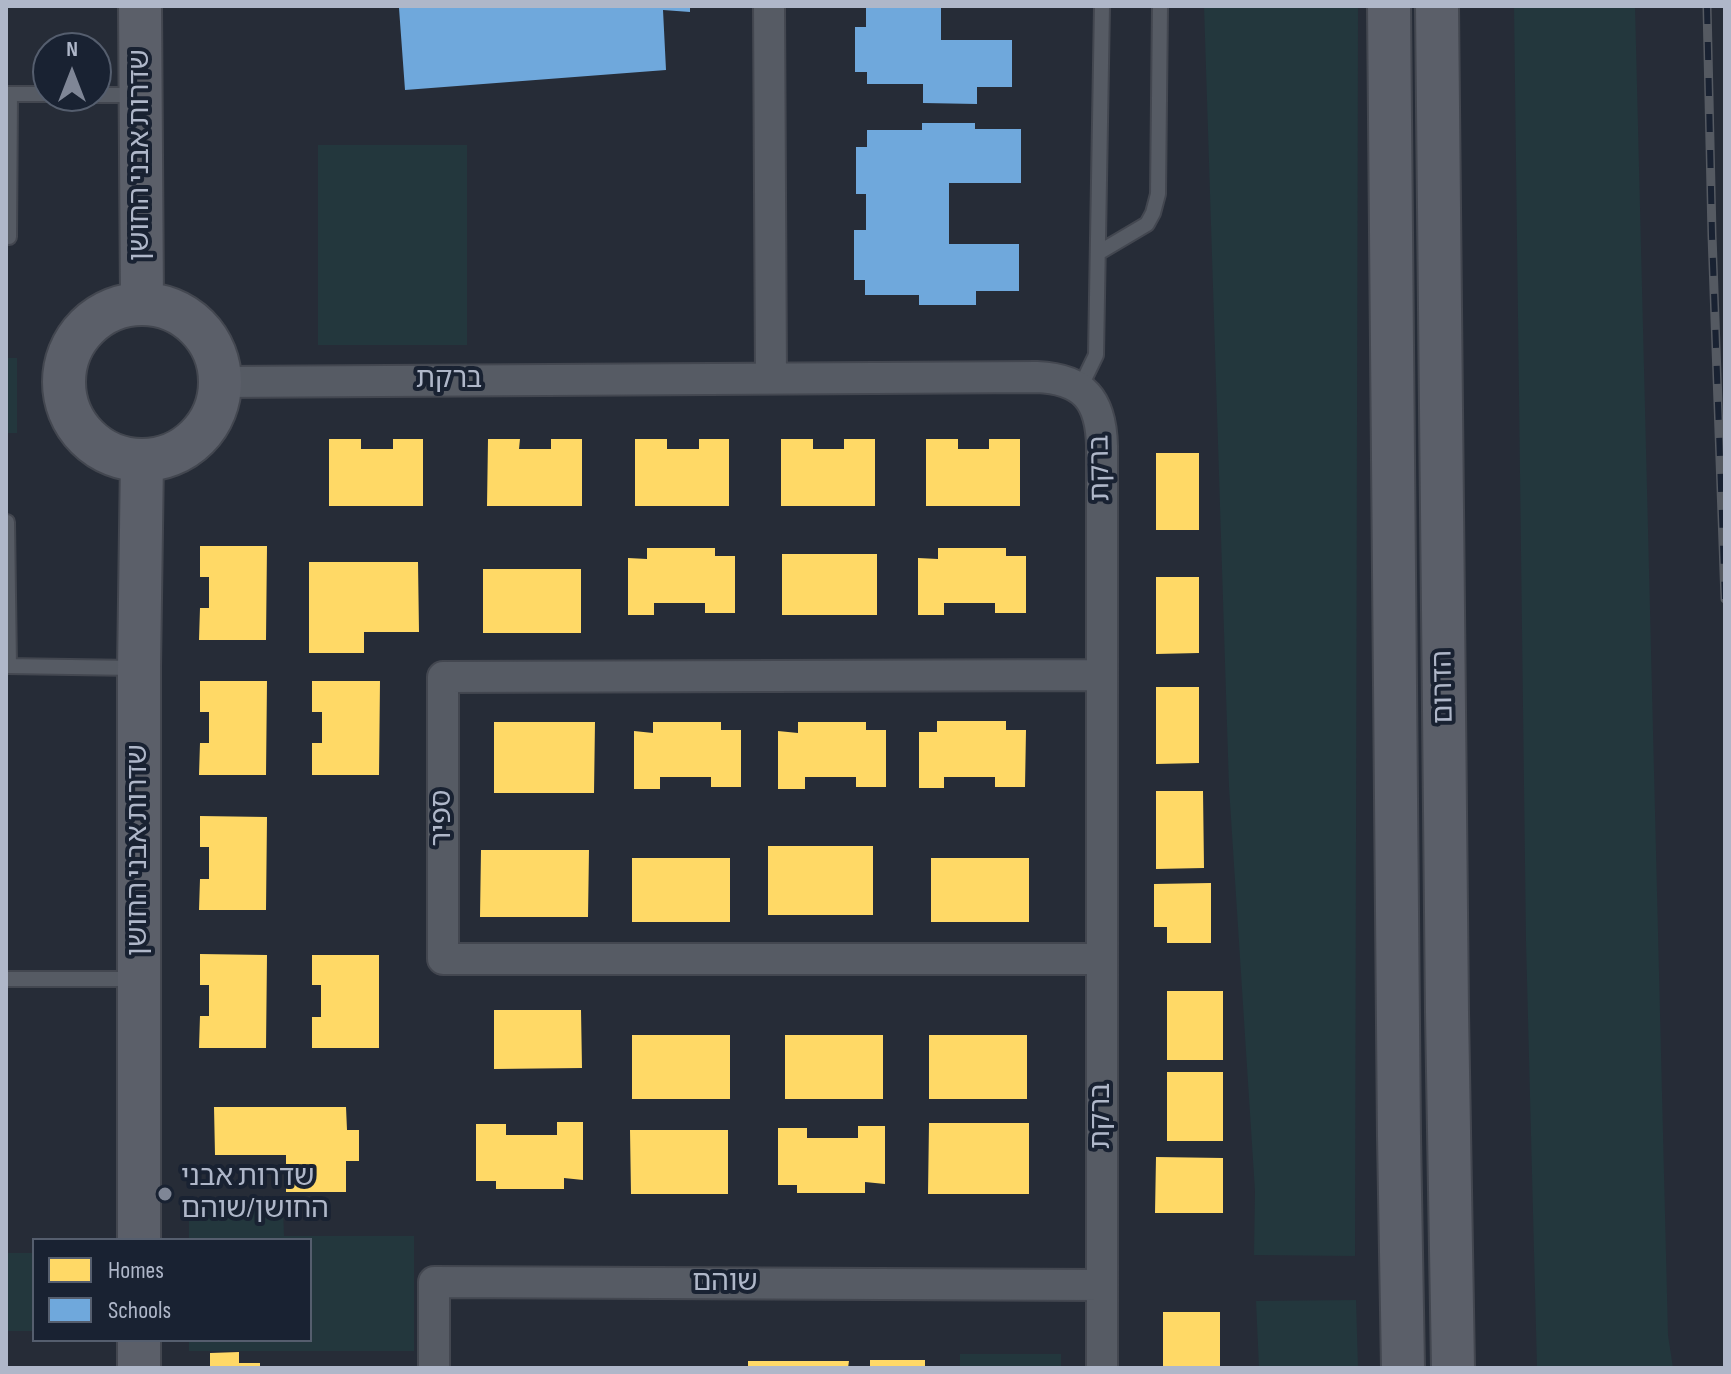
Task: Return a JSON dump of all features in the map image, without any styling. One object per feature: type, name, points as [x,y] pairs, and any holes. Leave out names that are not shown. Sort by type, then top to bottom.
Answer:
[{"type":"main road","name":"שדרות אבני החושן","points":[[140,6],[142,303]]},
{"type":"main road","name":"הדרום","points":[[1389,6],[1403,1368]]},
{"type":"main road","name":"הדרום","points":[[1437,6],[1453,1368]]},
{"type":"main road","points":[[142,303],[166,307],[188,318],[206,335],[217,358],[221,382],[217,406],[206,428],[177,451],[142,460],[106,451],[78,428],[67,406],[63,382],[67,358],[78,335],[96,318],[117,307],[142,303]]},
{"type":"main road","name":"שדרות אבני החושן","points":[[139,1238],[142,460]]},
{"type":"main road","points":[[139,1342],[139,1368]]},
{"type":"street","points":[[769,6],[771,378]]},
{"type":"street","name":"ברקת","points":[[221,382],[1037,377],[1061,379],[1087,394],[1097,411],[1102,433],[1102,1368]]},
{"type":"street","name":"ספיר","points":[[1102,675],[443,677],[443,959],[1102,959]]},
{"type":"street","name":"שוהם","points":[[434,1368],[434,1282],[1102,1285]]},
{"type":"lane","points":[[1080,388],[1096,355],[1102,6]]},
{"type":"lane","points":[[1098,253],[1147,224],[1158,194],[1160,6]]},
{"type":"lane","points":[[9,237],[8,94],[32,94]]},
{"type":"lane","points":[[112,95],[140,95]]},
{"type":"lane","points":[[7,522],[8,666],[139,668]]},
{"type":"lane","points":[[6,979],[139,979]]},
{"type":"shaded area","points":[[1204,6],[1358,6],[1355,1256],[1254,1255],[1255,1191],[1229,787]]},
{"type":"shaded area","points":[[1514,6],[1635,6],[1668,1335],[1673,1368],[1537,1368],[1526,941]]},
{"type":"shaded area","points":[[318,145],[467,145],[467,345],[318,345]]},
{"type":"shaded area","points":[[6,358],[17,358],[17,433],[6,433]]},
{"type":"shaded area","points":[[189,1207],[283,1207],[284,1236],[414,1236],[414,1351],[189,1351],[189,1342],[312,1342],[312,1238],[189,1238]]},
{"type":"shaded area","points":[[6,1253],[32,1253],[32,1331],[6,1331]]},
{"type":"shaded area","points":[[1356,1300],[1358,1368],[1259,1368],[1256,1301]]},
{"type":"shaded area","points":[[960,1354],[1061,1354],[1061,1368],[960,1368]]},
{"type":"building: Homes","points":[[329,439],[361,439],[361,449],[393,449],[393,439],[423,439],[423,506],[329,506]]},
{"type":"building: Homes","points":[[488,439],[520,439],[519,449],[551,449],[551,439],[582,439],[582,506],[487,506]]},
{"type":"building: Homes","points":[[635,439],[667,439],[667,449],[699,449],[699,439],[729,439],[729,506],[635,506]]},
{"type":"building: Homes","points":[[781,439],[813,439],[813,449],[844,449],[844,439],[875,439],[875,506],[781,506]]},
{"type":"building: Homes","points":[[926,439],[958,439],[958,449],[989,449],[989,439],[1020,439],[1020,506],[926,506]]},
{"type":"building: Homes","points":[[1156,453],[1199,453],[1199,530],[1156,530]]},
{"type":"building: Homes","points":[[200,546],[267,546],[266,640],[199,640],[200,608],[209,608],[209,577],[200,577]]},
{"type":"building: Homes","points":[[647,548],[715,548],[715,556],[735,556],[735,613],[705,613],[705,603],[654,603],[654,615],[628,615],[628,558],[647,559]]},
{"type":"building: Homes","points":[[938,548],[1006,548],[1006,556],[1026,556],[1026,613],[995,613],[995,603],[944,603],[944,615],[918,615],[918,558],[938,559]]},
{"type":"building: Homes","points":[[782,554],[877,554],[877,615],[782,615]]},
{"type":"building: Homes","points":[[309,562],[418,562],[419,632],[364,632],[364,653],[309,653]]},
{"type":"building: Homes","points":[[483,569],[581,569],[581,633],[483,633]]},
{"type":"building: Homes","points":[[1156,577],[1199,577],[1199,653],[1156,654]]},
{"type":"building: Homes","points":[[200,681],[267,681],[266,775],[199,775],[200,743],[209,743],[209,712],[200,712]]},
{"type":"building: Homes","points":[[312,681],[380,681],[379,775],[312,775],[312,743],[322,743],[322,712],[312,712]]},
{"type":"building: Homes","points":[[1156,687],[1199,687],[1199,763],[1156,764]]},
{"type":"building: Homes","points":[[937,721],[1006,721],[1006,730],[1026,730],[1025,787],[995,787],[995,777],[944,777],[944,788],[919,788],[919,732],[937,732]]},
{"type":"building: Homes","points":[[494,722],[595,722],[594,793],[494,793]]},
{"type":"building: Homes","points":[[653,722],[721,722],[721,730],[741,730],[741,787],[711,787],[711,777],[660,777],[660,789],[634,789],[634,731],[653,733]]},
{"type":"building: Homes","points":[[798,722],[866,722],[866,730],[886,730],[886,787],[856,787],[856,777],[805,777],[805,789],[778,789],[778,731],[798,733]]},
{"type":"building: Homes","points":[[1156,791],[1203,791],[1204,868],[1156,869]]},
{"type":"building: Homes","points":[[200,816],[267,817],[266,910],[199,910],[200,879],[209,879],[209,847],[200,847]]},
{"type":"building: Homes","points":[[768,846],[873,846],[873,915],[768,915]]},
{"type":"building: Homes","points":[[481,850],[589,850],[588,917],[480,917]]},
{"type":"building: Homes","points":[[632,858],[730,858],[730,922],[632,922]]},
{"type":"building: Homes","points":[[931,858],[1029,858],[1029,922],[931,922]]},
{"type":"building: Homes","points":[[1211,883],[1211,943],[1167,943],[1167,927],[1154,927],[1154,884]]},
{"type":"building: Homes","points":[[200,954],[267,955],[266,1048],[199,1048],[200,1016],[209,1016],[209,985],[200,985]]},
{"type":"building: Homes","points":[[312,955],[379,955],[379,1048],[312,1048],[312,1017],[321,1017],[321,985],[312,985]]},
{"type":"building: Homes","points":[[1167,991],[1223,991],[1223,1060],[1167,1060]]},
{"type":"building: Homes","points":[[494,1010],[581,1010],[582,1068],[494,1069]]},
{"type":"building: Homes","points":[[632,1035],[730,1035],[730,1099],[632,1099]]},
{"type":"building: Homes","points":[[785,1035],[883,1035],[883,1099],[785,1099]]},
{"type":"building: Homes","points":[[929,1035],[1027,1035],[1027,1099],[929,1099]]},
{"type":"building: Homes","points":[[1167,1072],[1223,1072],[1223,1141],[1167,1141]]},
{"type":"building: Homes","points":[[214,1107],[346,1107],[347,1130],[359,1130],[359,1161],[346,1161],[346,1192],[286,1192],[286,1155],[215,1155]]},
{"type":"building: Homes","points":[[557,1122],[583,1122],[583,1180],[564,1178],[564,1189],[496,1189],[496,1181],[476,1181],[476,1124],[506,1124],[506,1135],[557,1135]]},
{"type":"building: Homes","points":[[929,1123],[1029,1123],[1029,1194],[928,1194]]},
{"type":"building: Homes","points":[[858,1126],[885,1126],[885,1184],[865,1182],[865,1193],[797,1193],[797,1185],[778,1185],[778,1128],[807,1128],[807,1138],[858,1138]]},
{"type":"building: Homes","points":[[630,1130],[728,1130],[728,1194],[631,1194]]},
{"type":"building: Homes","points":[[1156,1157],[1223,1158],[1223,1213],[1155,1213]]},
{"type":"building: Homes","points":[[1163,1312],[1220,1312],[1220,1368],[1163,1368]]},
{"type":"building: Homes","points":[[239,1352],[239,1363],[260,1363],[260,1368],[210,1368],[210,1353]]},
{"type":"building: Homes","points":[[870,1360],[925,1360],[925,1368],[870,1368]]},
{"type":"building: Homes","points":[[748,1361],[849,1361],[848,1368],[748,1368]]},
{"type":"building: Schools","points":[[690,6],[690,12],[663,10],[666,70],[405,90],[399,8]]},
{"type":"building: Schools","points":[[866,6],[941,6],[941,40],[1012,40],[1012,87],[977,87],[977,104],[923,103],[923,84],[867,84],[867,72],[855,72],[855,27],[866,27]]},
{"type":"building: Schools","points":[[922,123],[975,123],[975,129],[1021,129],[1021,183],[949,183],[949,244],[1019,244],[1019,291],[976,291],[976,305],[919,305],[919,295],[865,295],[865,280],[854,280],[854,230],[866,230],[866,194],[856,194],[856,147],[867,147],[867,130],[922,130]]},
{"type":"railway","points":[[1707,6],[1725,599]]},
{"type":"place","name":"שדרות אבני החושן/שוהם","points":[[165,1194]]}]
